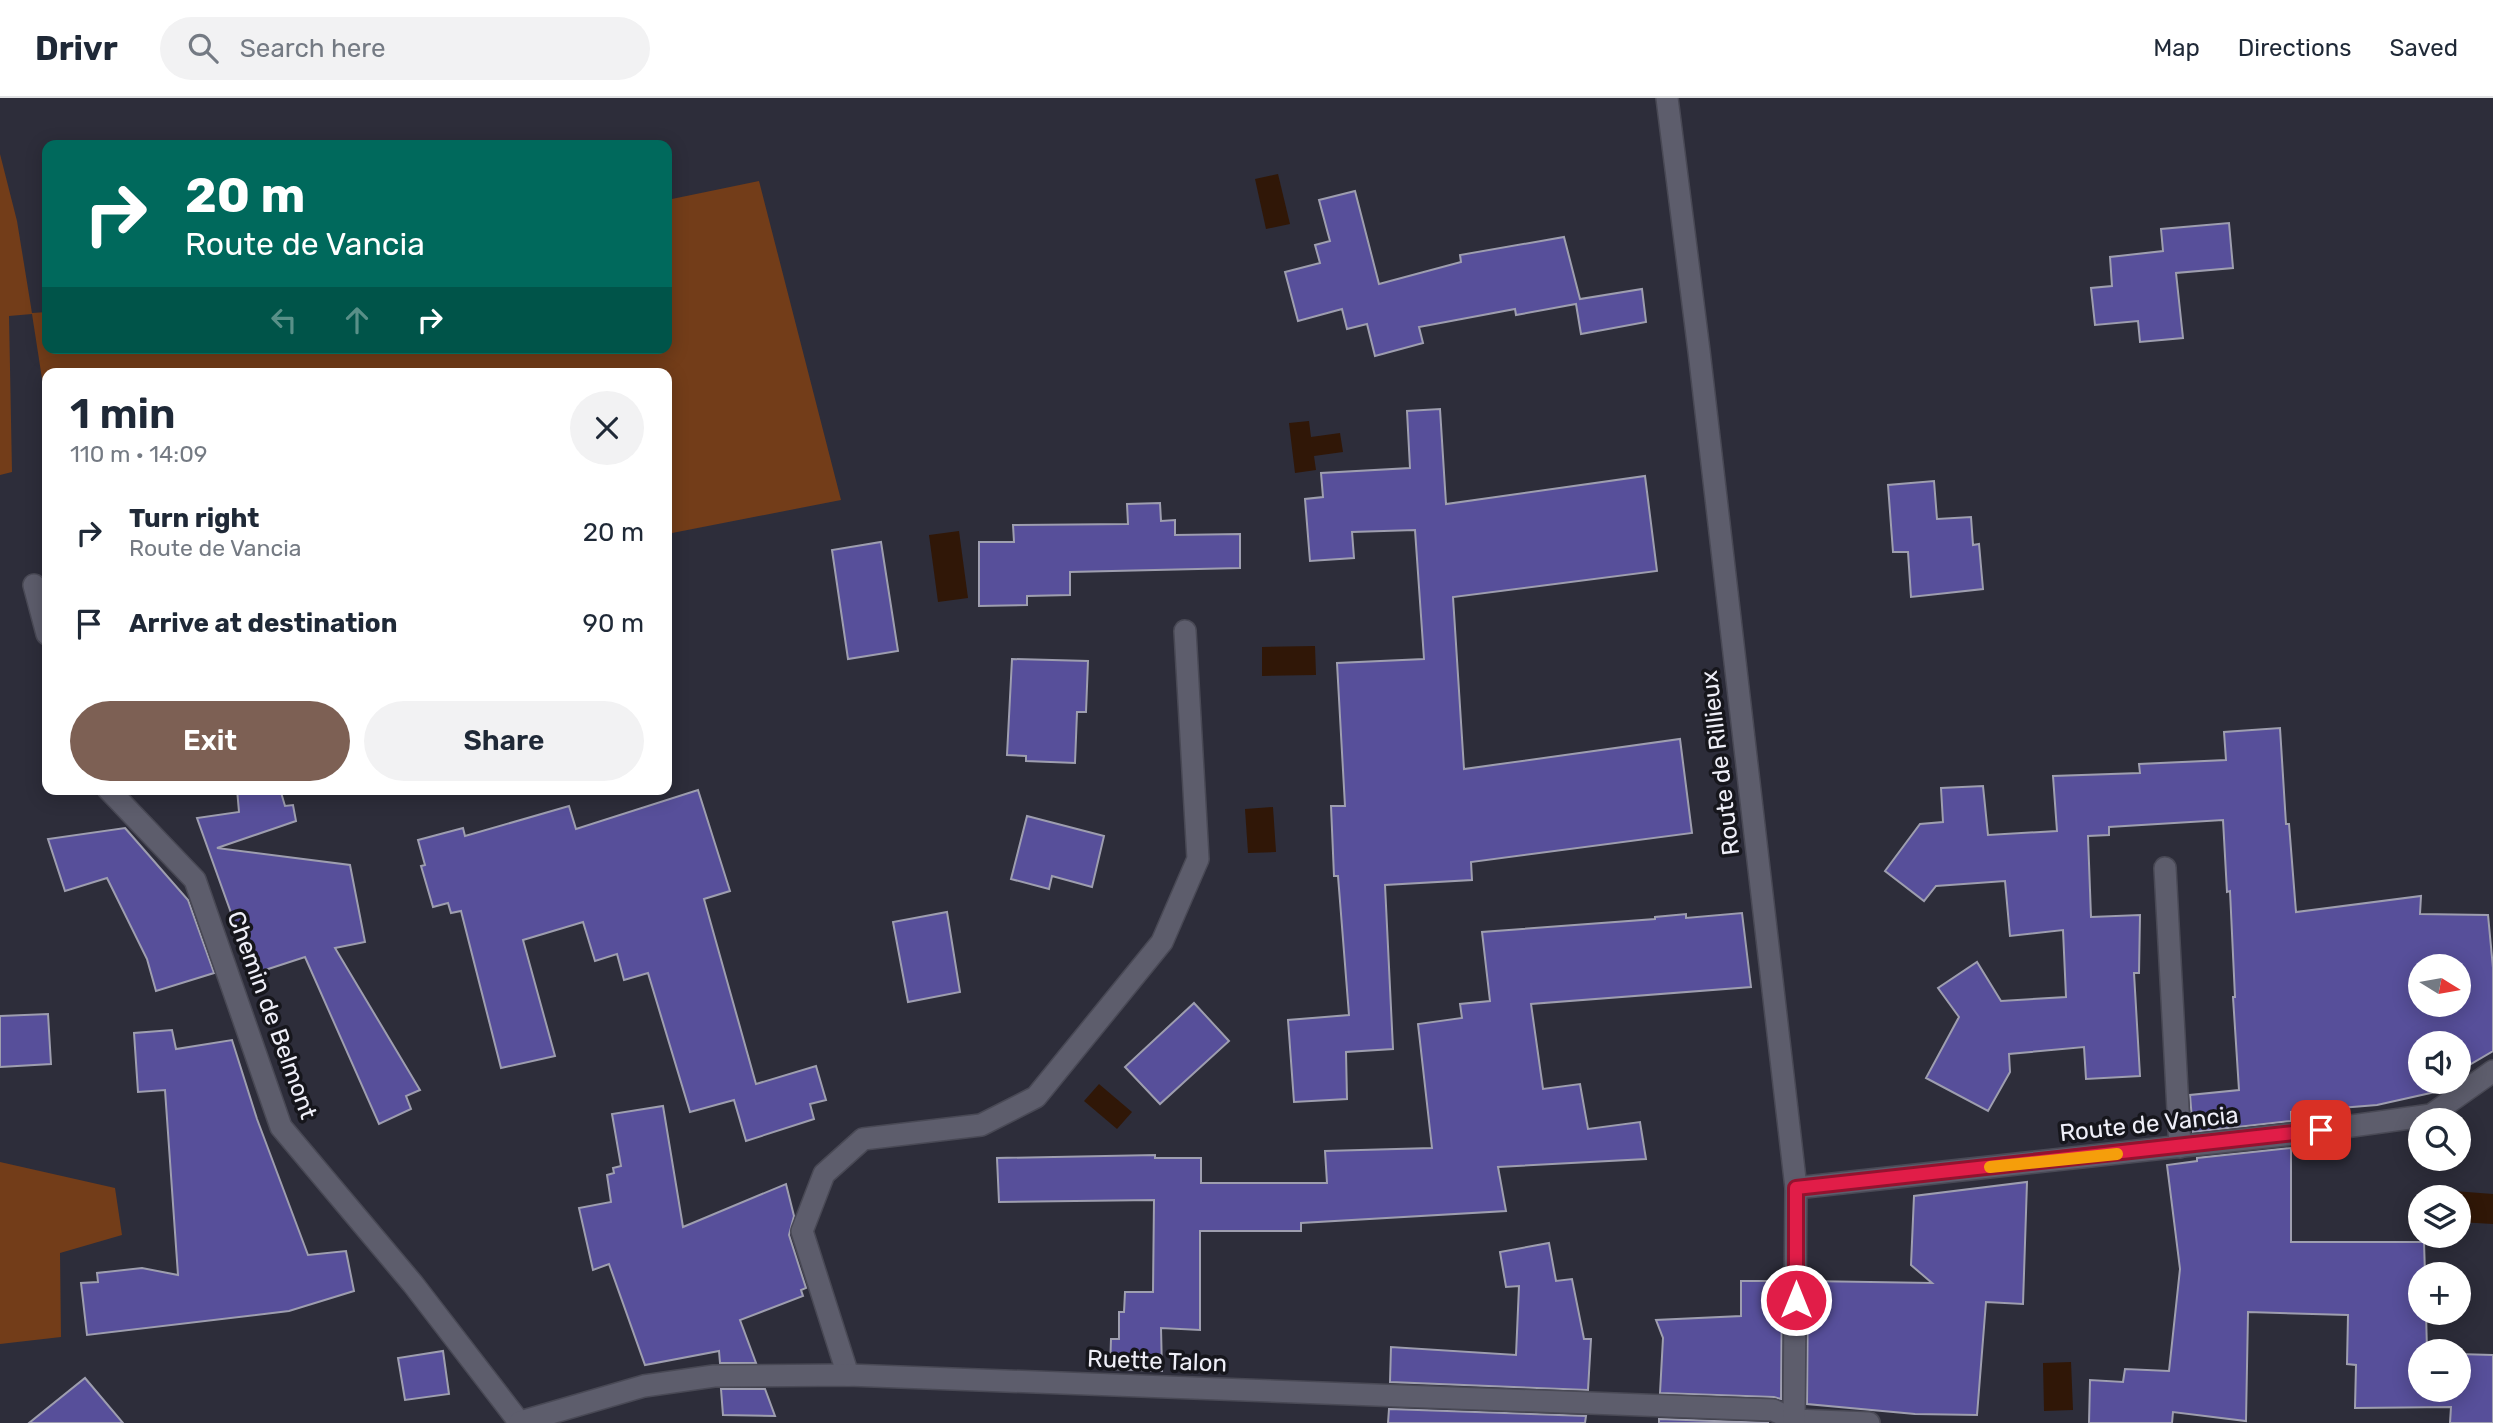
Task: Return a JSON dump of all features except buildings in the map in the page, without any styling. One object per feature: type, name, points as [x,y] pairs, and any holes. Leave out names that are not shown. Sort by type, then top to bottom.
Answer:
[{"type":"street","name":"Route de Rillieux","points":[[1667,98],[1796,1188],[1794,1421]]},
{"type":"street","points":[[34,585],[42,615]]},
{"type":"street","points":[[848,1375],[802,1231],[824,1174],[863,1139],[981,1125],[1035,1097],[1162,942],[1198,859],[1185,631]]},
{"type":"street","name":"Chemin de Belmont","points":[[114,795],[195,880],[281,1127],[412,1284],[520,1422]]},
{"type":"street","points":[[2165,868],[2180,1147]]},
{"type":"street","name":"Route de Vancia","points":[[1796,1188],[2180,1147],[2431,1115],[2493,1071]]},
{"type":"street","name":"Ruette Talon","points":[[520,1422],[644,1386],[691,1379],[714,1376],[848,1375],[1627,1415],[1773,1410],[1794,1421],[1869,1423]]},
{"type":"shaded area","points":[[0,154],[17,221],[32,313],[42,312],[42,354],[672,354],[672,199],[759,181],[841,500],[672,533],[672,368],[42,368],[42,379],[32,314],[9,316],[12,472],[0,475]]},
{"type":"shaded area","points":[[1278,174],[1290,224],[1266,229],[1255,179]]},
{"type":"shaded area","points":[[1309,421],[1311,437],[1340,433],[1343,452],[1314,456],[1316,470],[1295,473],[1289,423]]},
{"type":"shaded area","points":[[959,531],[968,598],[938,602],[929,535]]},
{"type":"shaded area","points":[[1315,646],[1316,675],[1262,676],[1262,647]]},
{"type":"shaded area","points":[[1273,807],[1276,852],[1248,853],[1245,809]]},
{"type":"shaded area","points":[[1099,1084],[1132,1112],[1117,1129],[1084,1101]]},
{"type":"shaded area","points":[[0,1162],[115,1188],[122,1235],[60,1253],[61,1337],[0,1344]]},
{"type":"shaded area","points":[[2471,1192],[2493,1194],[2493,1224],[2471,1223]]},
{"type":"shaded area","points":[[2071,1362],[2073,1410],[2044,1411],[2043,1363]]},
{"type":"slow traffic","points":[[1990,1167],[2117,1154]]},
{"type":"route","points":[[1796,1300],[1796,1188],[2321,1130]]}]
